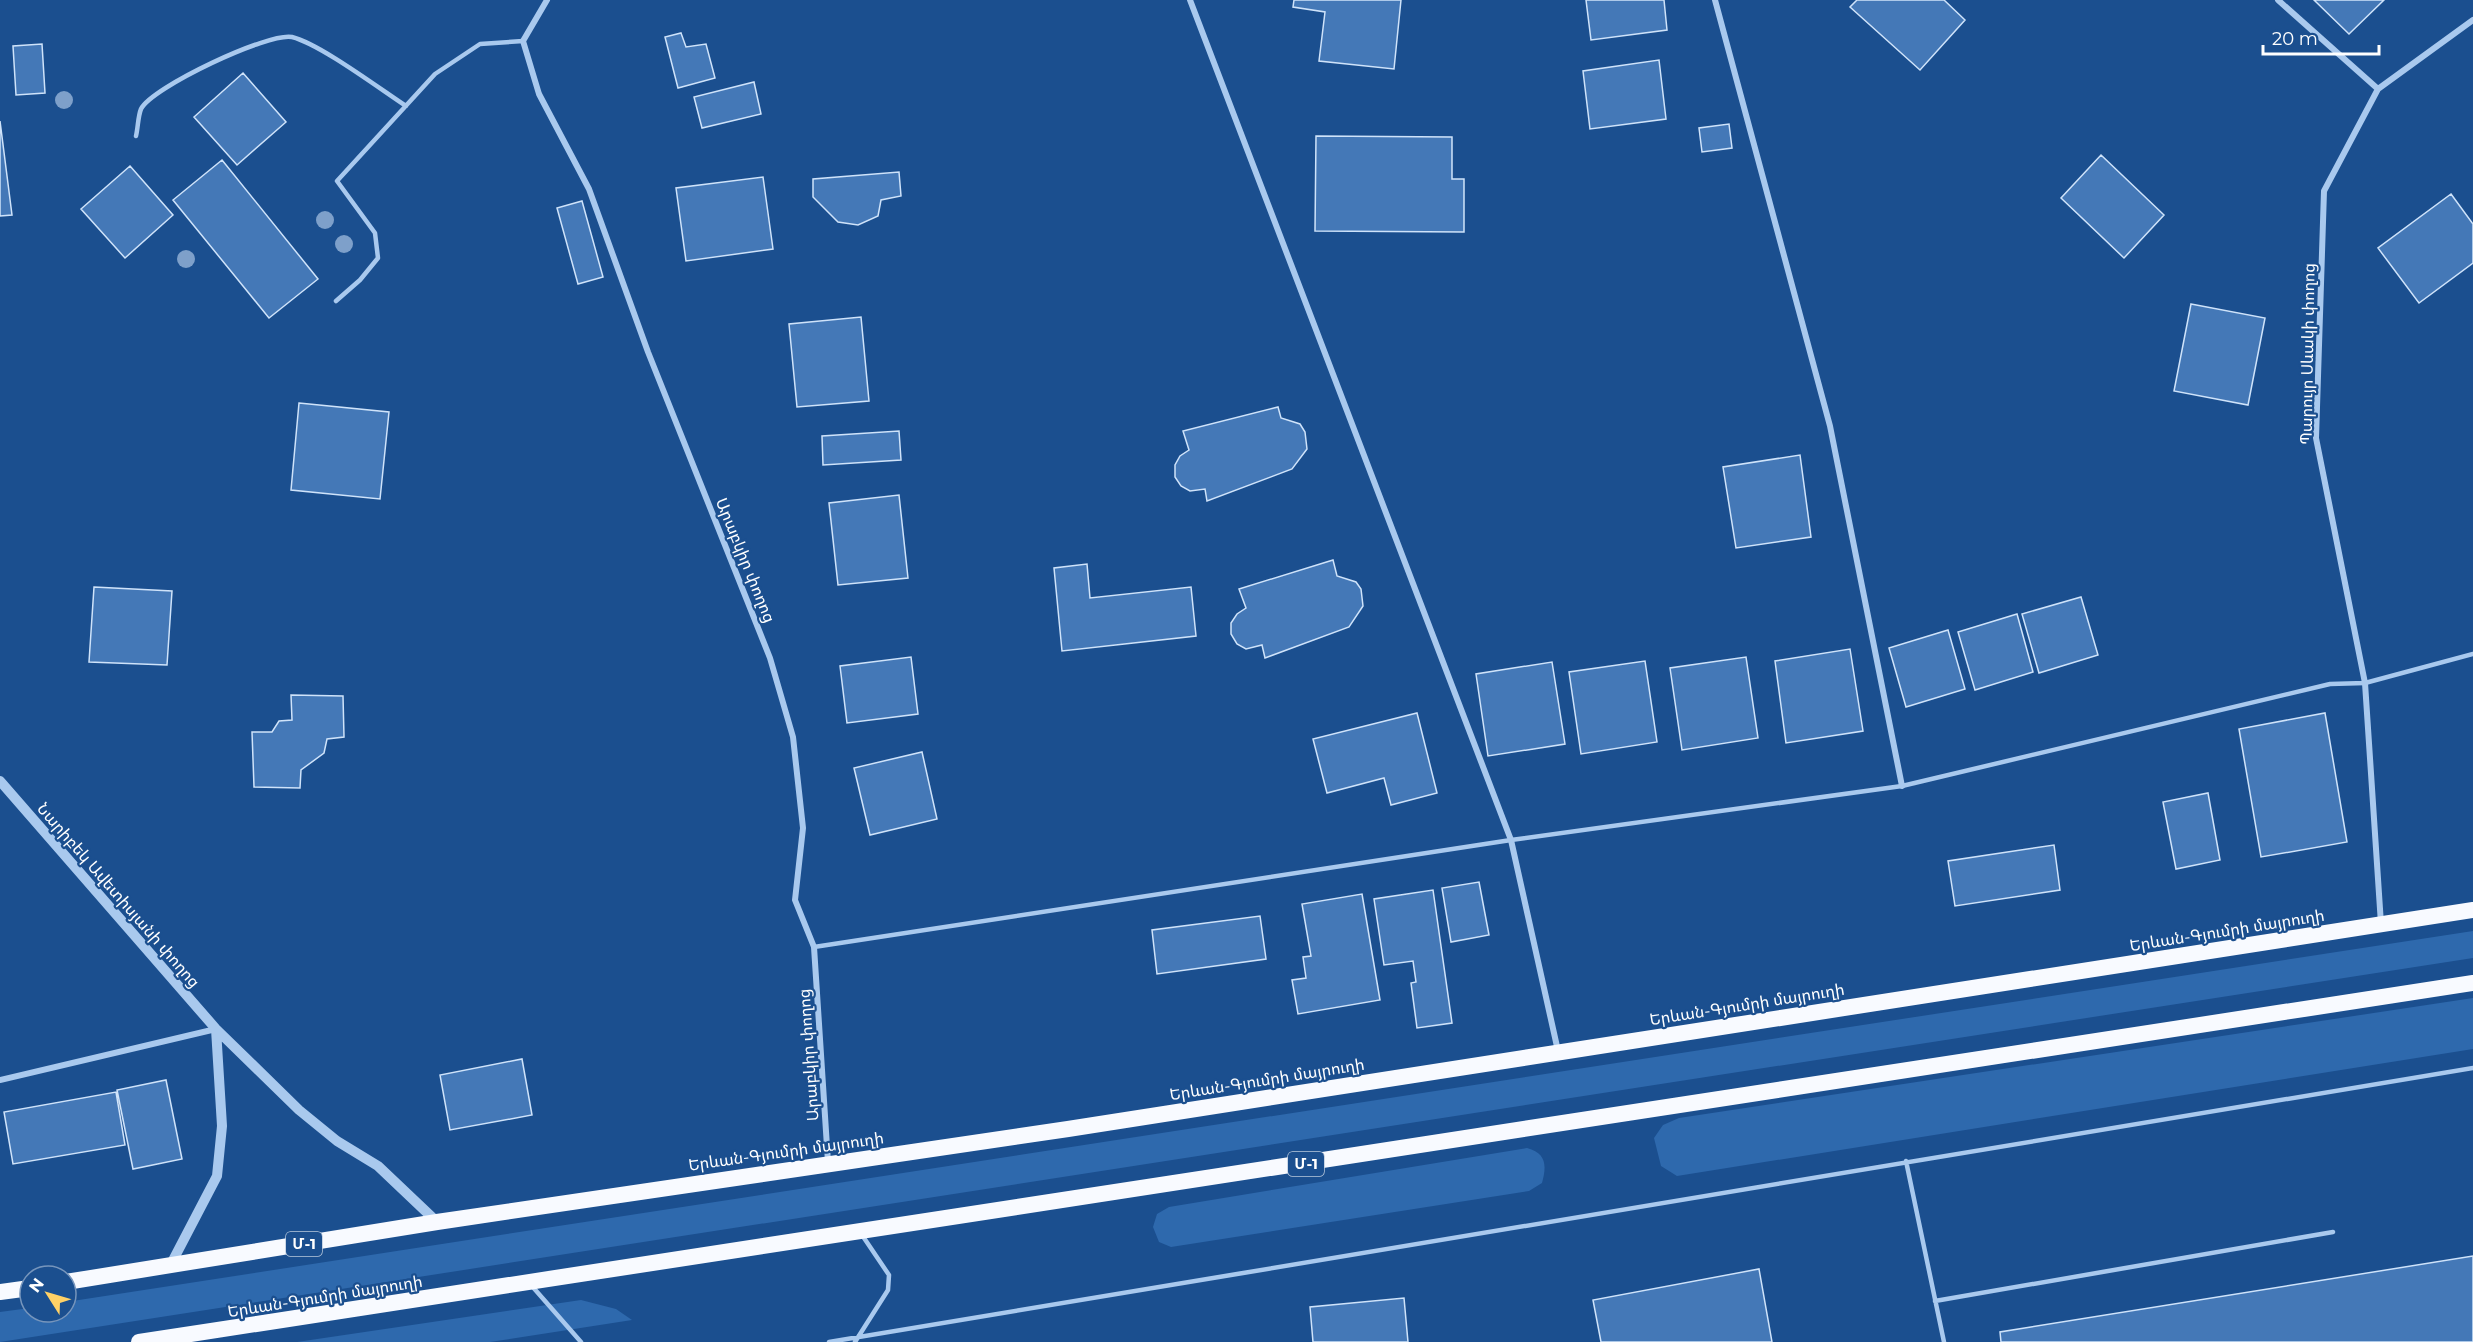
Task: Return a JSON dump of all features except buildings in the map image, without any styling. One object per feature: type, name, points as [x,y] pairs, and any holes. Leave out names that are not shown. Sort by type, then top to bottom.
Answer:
[{"type":"highway","name":"Երևան-Գյումրի մայրուղի","points":[[78,1280],[437,1222],[1068,1129],[2473,910]]},
{"type":"highway","name":"Երևան-Գյումրի մայրուղի","points":[[139,1342],[860,1233],[2473,983]]},
{"type":"highway","points":[[0,1292],[18,1290]]},
{"type":"street","points":[[523,41],[547,0]]},
{"type":"street","points":[[1190,0],[1511,840],[1558,1052]]},
{"type":"street","points":[[1715,0],[1830,426],[1902,786]]},
{"type":"street","points":[[2278,0],[2378,89]]},
{"type":"street","name":"Պարույր Սևակի փողոց","points":[[2381,925],[2366,683],[2316,438],[2324,191],[2378,89],[2473,20]]},
{"type":"street","name":"Արաբկիր փողոց","points":[[523,41],[539,94],[588,189],[648,351],[770,658],[793,737],[803,828],[795,900],[814,947],[828,1163]]},
{"type":"street","name":"Նարիբեկ Ավետիսյանի փողոց","points":[[0,781],[216,1029],[299,1110],[337,1141],[378,1166],[437,1222]]},
{"type":"street","points":[[0,1080],[216,1029],[222,1126],[217,1176],[170,1266]]},
{"type":"lane","points":[[136,136],[141,108],[157,94],[211,63],[262,43],[291,37],[322,51],[406,106]]},
{"type":"lane","points":[[336,301],[360,280],[378,258],[375,233],[338,182],[435,74],[480,44],[523,41]]},
{"type":"lane","points":[[814,947],[1511,840],[1902,786],[2330,684],[2366,683],[2473,654]]},
{"type":"lane","points":[[829,1342],[856,1340],[1905,1161],[2473,1068]]},
{"type":"lane","points":[[1905,1161],[1944,1342]]},
{"type":"lane","points":[[1935,1301],[2333,1232]]},
{"type":"lane","points":[[856,1340],[888,1290],[889,1275],[860,1233]]},
{"type":"lane","points":[[529,1283],[581,1342]]},
{"type":"shaded area","points":[[2473,931],[2473,958],[0,1342],[0,1312],[18,1310],[18,1324],[78,1324],[78,1300]]},
{"type":"shaded area","points":[[2473,998],[2473,1049],[1677,1176],[1661,1166],[1654,1138],[1663,1125],[1679,1118]]},
{"type":"shaded area","points":[[1527,1148],[1538,1153],[1544,1161],[1542,1183],[1529,1191],[1171,1247],[1159,1242],[1153,1227],[1157,1214],[1169,1207]]},
{"type":"shaded area","points":[[581,1300],[616,1309],[632,1320],[490,1342],[297,1342]]}]
